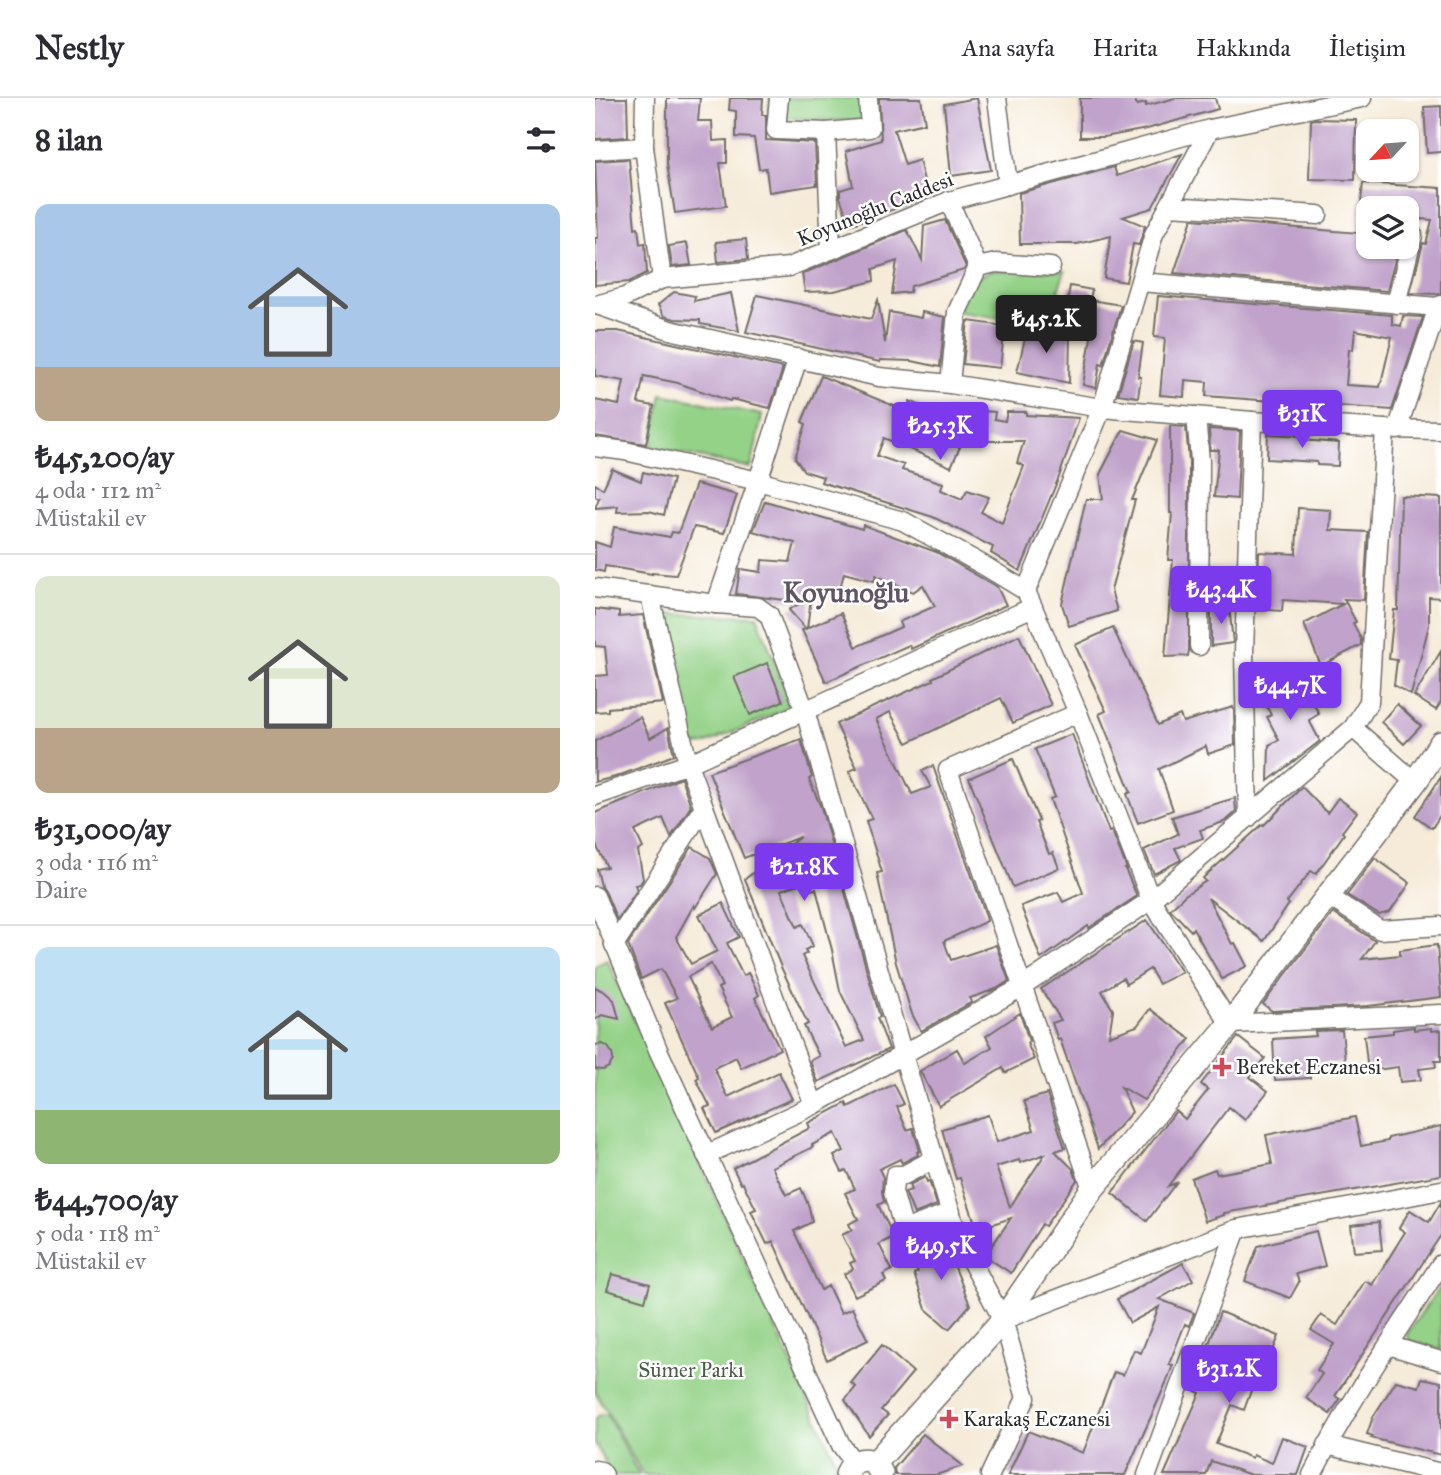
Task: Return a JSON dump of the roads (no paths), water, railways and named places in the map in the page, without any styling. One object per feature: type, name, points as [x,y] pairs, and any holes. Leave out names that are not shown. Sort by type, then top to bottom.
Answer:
[{"type":"main road","points":[[864,1469],[1003,1320],[1092,1189],[1230,1024],[1415,782],[1441,743]]},
{"type":"street","points":[[645,98],[644,148],[662,279]]},
{"type":"street","points":[[779,98],[776,130],[826,132],[870,128],[868,98]]},
{"type":"street","points":[[997,98],[1008,185]]},
{"type":"street","name":"Koyunoğlu Caddesi","points":[[596,305],[625,297],[662,279],[789,267],[949,201],[1210,129],[1351,99]]},
{"type":"street","points":[[595,796],[688,764],[806,711],[1029,599],[1102,408],[1154,234],[1210,129]]},
{"type":"street","points":[[826,132],[831,250]]},
{"type":"street","points":[[595,150],[644,148]]},
{"type":"street","points":[[949,201],[978,267],[957,312],[950,384]]},
{"type":"street","points":[[1169,206],[1318,215]]},
{"type":"street","points":[[1396,304],[1407,259]]},
{"type":"street","points":[[978,267],[996,263],[1051,267]]},
{"type":"street","points":[[706,1155],[814,1105],[1022,987],[1150,900],[1353,728],[1369,702],[1391,430],[1440,306],[1140,282]]},
{"type":"street","points":[[596,305],[670,330],[879,377],[950,384],[1102,408],[1252,421],[1391,430],[1441,430]]},
{"type":"street","points":[[716,604],[798,358]]},
{"type":"street","points":[[1196,416],[1200,461],[1199,646]]},
{"type":"street","points":[[1248,818],[1244,652],[1252,421]]},
{"type":"street","points":[[595,447],[625,451],[758,481],[903,521],[983,565],[1029,599],[1078,713],[1150,900],[1230,1024],[1441,1014]]},
{"type":"street","points":[[595,588],[758,607],[769,615],[806,711],[903,1055],[958,1237],[1003,1320],[1026,1398],[991,1475]]},
{"type":"street","points":[[650,595],[688,764],[814,1105]]},
{"type":"street","points":[[1078,713],[948,770],[1092,1189]]},
{"type":"street","points":[[1353,728],[1415,782]]},
{"type":"street","points":[[614,945],[704,807]]},
{"type":"street","points":[[595,896],[659,1052],[841,1445],[864,1469]]},
{"type":"street","points":[[1328,896],[1380,930],[1441,926]]},
{"type":"street","points":[[934,1159],[904,1175],[895,1175],[893,1192],[904,1230],[951,1212]]},
{"type":"street","points":[[1003,1320],[1237,1229],[1441,1190]]},
{"type":"street","points":[[1147,1475],[1237,1229]]},
{"type":"street","points":[[1312,1475],[1388,1345],[1441,1264]]},
{"type":"street","points":[[1388,1345],[1441,1361]]},
{"type":"street","points":[[1327,1446],[1441,1473]]},
{"type":"street","points":[[595,1470],[604,1475]]},
{"type":"place","name":"Bereket Eczanesi","points":[[1222,1067]]},
{"type":"place","name":"Karakaş Eczanesi","points":[[949,1419]]},
{"type":"district","name":"Koyunoğlu","points":[[846,592]]},
{"type":"park label","name":"Sümer Parkı","points":[[691,1370]]}]
